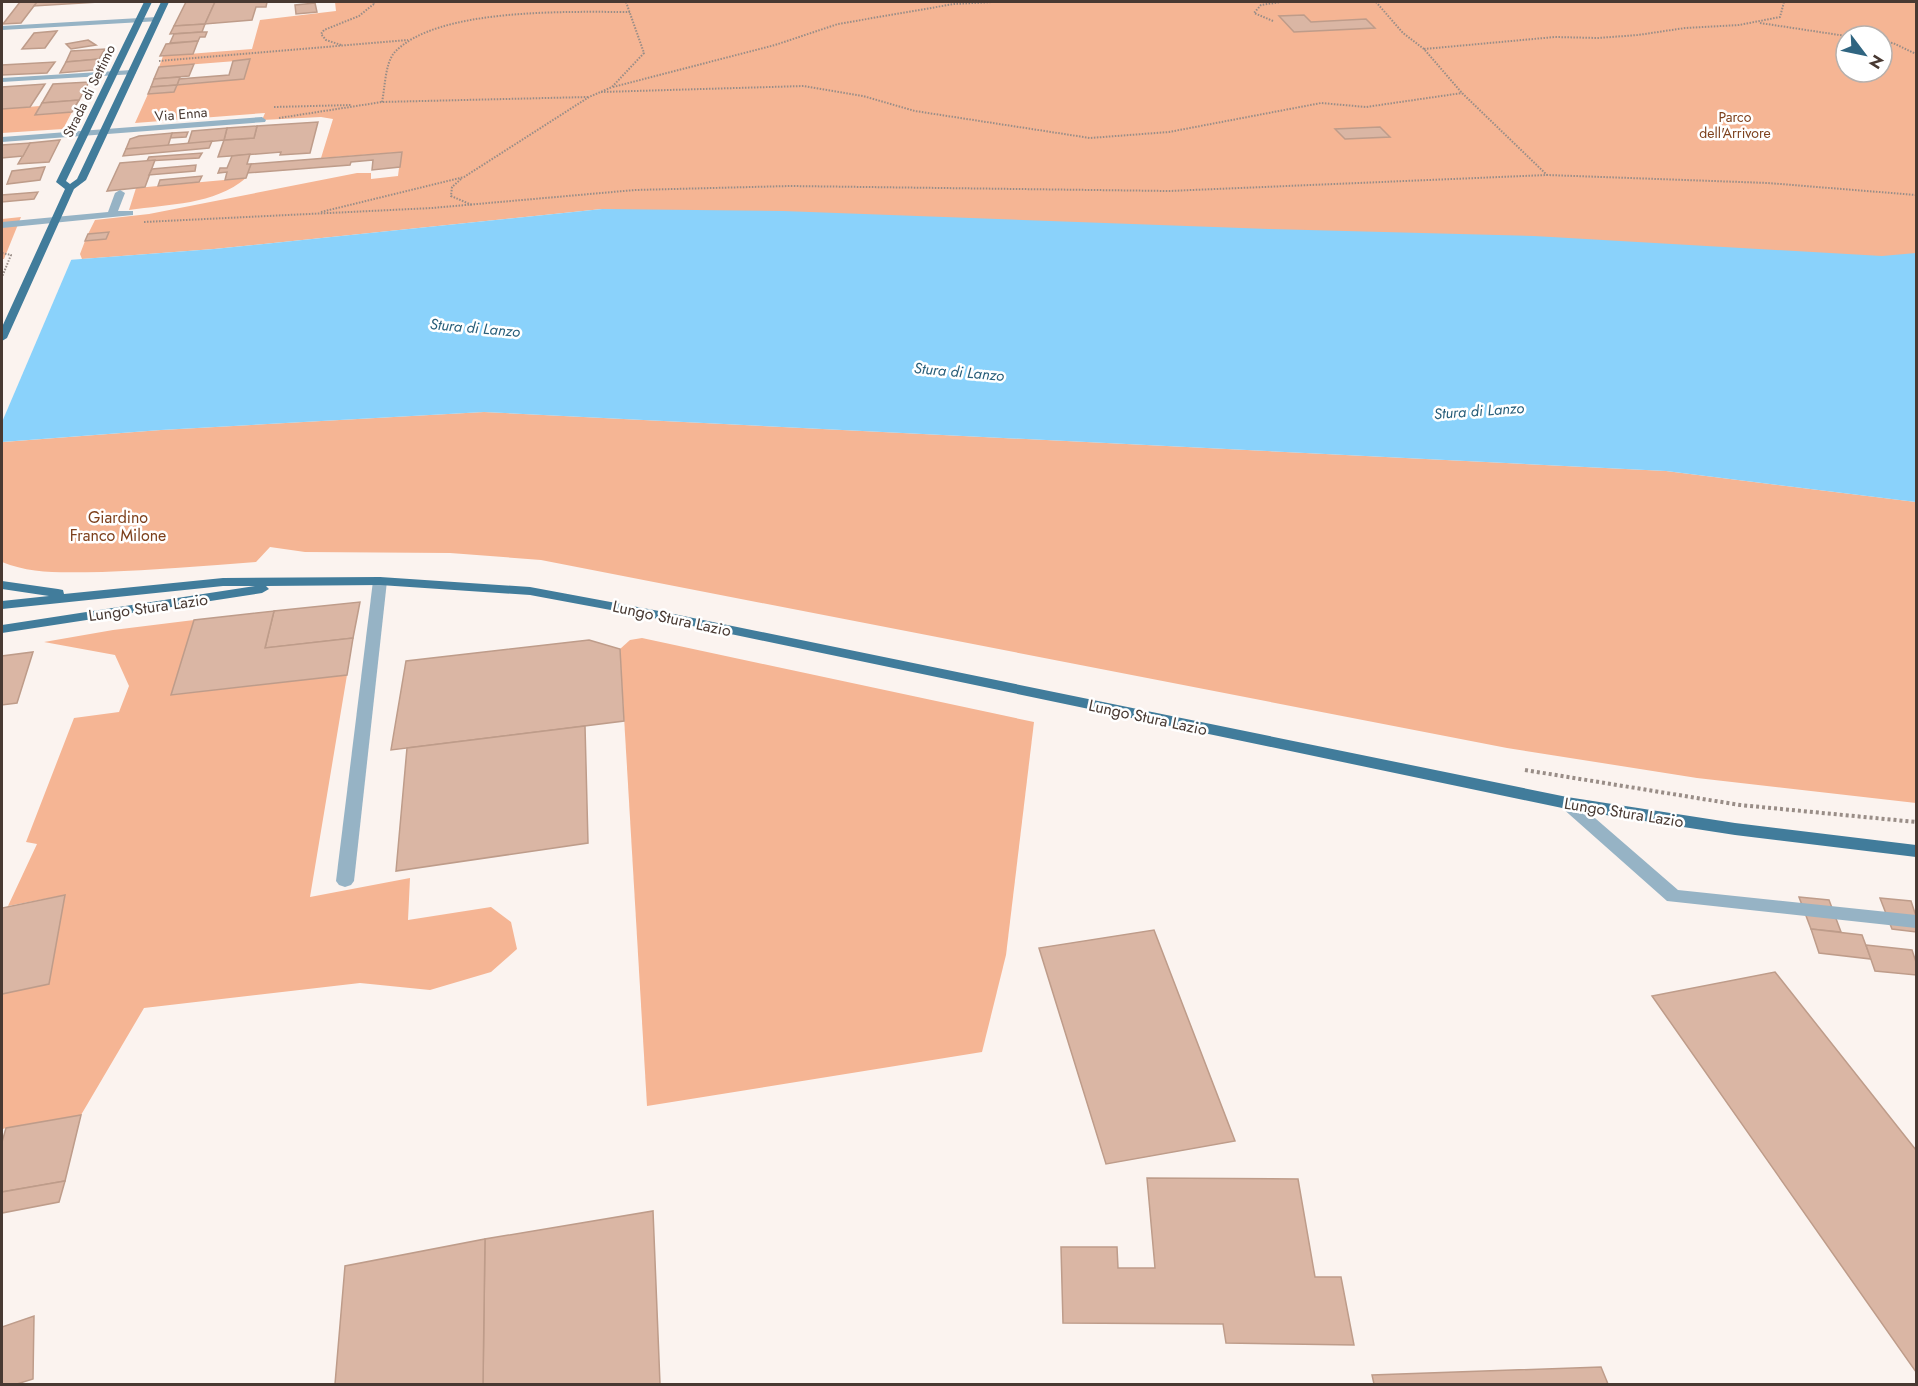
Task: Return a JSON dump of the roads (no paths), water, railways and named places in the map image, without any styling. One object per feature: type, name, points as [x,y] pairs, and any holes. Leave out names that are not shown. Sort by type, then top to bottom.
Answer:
[{"type":"main road","name":"Strada di Settimo","points":[[70,188],[61,183],[148,2]]},
{"type":"main road","name":"Strada di Settimo","points":[[2,338],[70,188],[81,180],[165,2]]},
{"type":"main road","name":"Lungo Stura Lazio","points":[[2,606],[224,582],[380,582],[482,587],[578,598],[1566,803],[1735,829],[1917,851]]},
{"type":"main road","name":"Lungo Stura Lazio","points":[[2,629],[165,603],[226,596],[295,582]]},
{"type":"main road","points":[[2,585],[85,597]]},
{"type":"street","points":[[2,28],[157,19]]},
{"type":"street","points":[[2,80],[112,73],[135,67]]},
{"type":"street","name":"Via Enna","points":[[2,140],[262,120]]},
{"type":"street","points":[[112,214],[120,193]]},
{"type":"street","points":[[2,225],[130,213]]},
{"type":"street","points":[[345,881],[380,582]]},
{"type":"street","points":[[1566,803],[1673,896],[1917,922]]},
{"type":"water","name":"Stura di Lanzo","points":[[602,209],[783,211],[1269,229],[1534,236],[1882,256],[1916,253],[1916,502],[1666,471],[484,412],[161,430],[2,442],[2,265],[214,249]]},
{"type":"park label","name":"Parco dell'Arrivore","points":[[1735,126]]},
{"type":"park label","name":"Giardino Franco Milone","points":[[118,526]]}]
